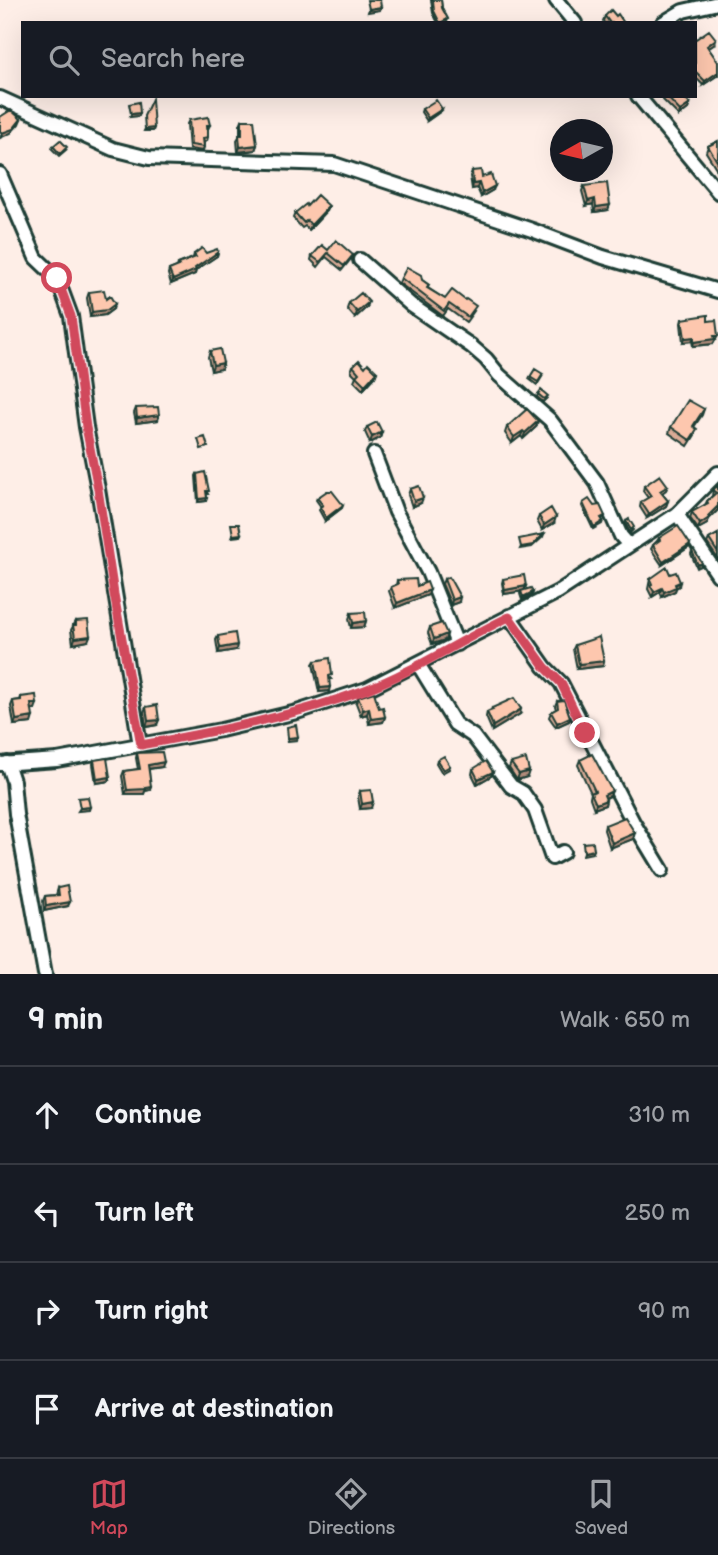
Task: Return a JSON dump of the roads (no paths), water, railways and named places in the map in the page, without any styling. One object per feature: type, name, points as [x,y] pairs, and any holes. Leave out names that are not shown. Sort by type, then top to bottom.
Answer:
[{"type":"street","points":[[556,0],[573,21]]},
{"type":"street","points":[[667,21],[683,12],[718,3]]},
{"type":"street","points":[[0,98],[113,149],[149,158],[334,164],[532,230],[603,257],[718,291]]},
{"type":"street","points":[[640,98],[718,192]]},
{"type":"street","points":[[0,174],[36,258],[57,278],[71,316],[86,427],[141,745]]},
{"type":"street","points":[[359,260],[433,322],[471,346],[499,375],[541,411],[565,437],[576,458],[597,483],[621,536],[629,545]]},
{"type":"street","points":[[374,454],[396,512],[428,572],[457,644]]},
{"type":"street","points":[[45,974],[16,814],[13,781],[3,764],[57,760],[221,730],[297,712],[367,689],[558,592],[677,514],[718,473]]},
{"type":"street","points":[[677,514],[718,575]]},
{"type":"street","points":[[509,617],[545,667],[561,683],[633,822],[662,870]]},
{"type":"street","points":[[418,664],[455,724],[473,736],[511,786],[523,793],[534,810],[552,858],[563,852]]}]
